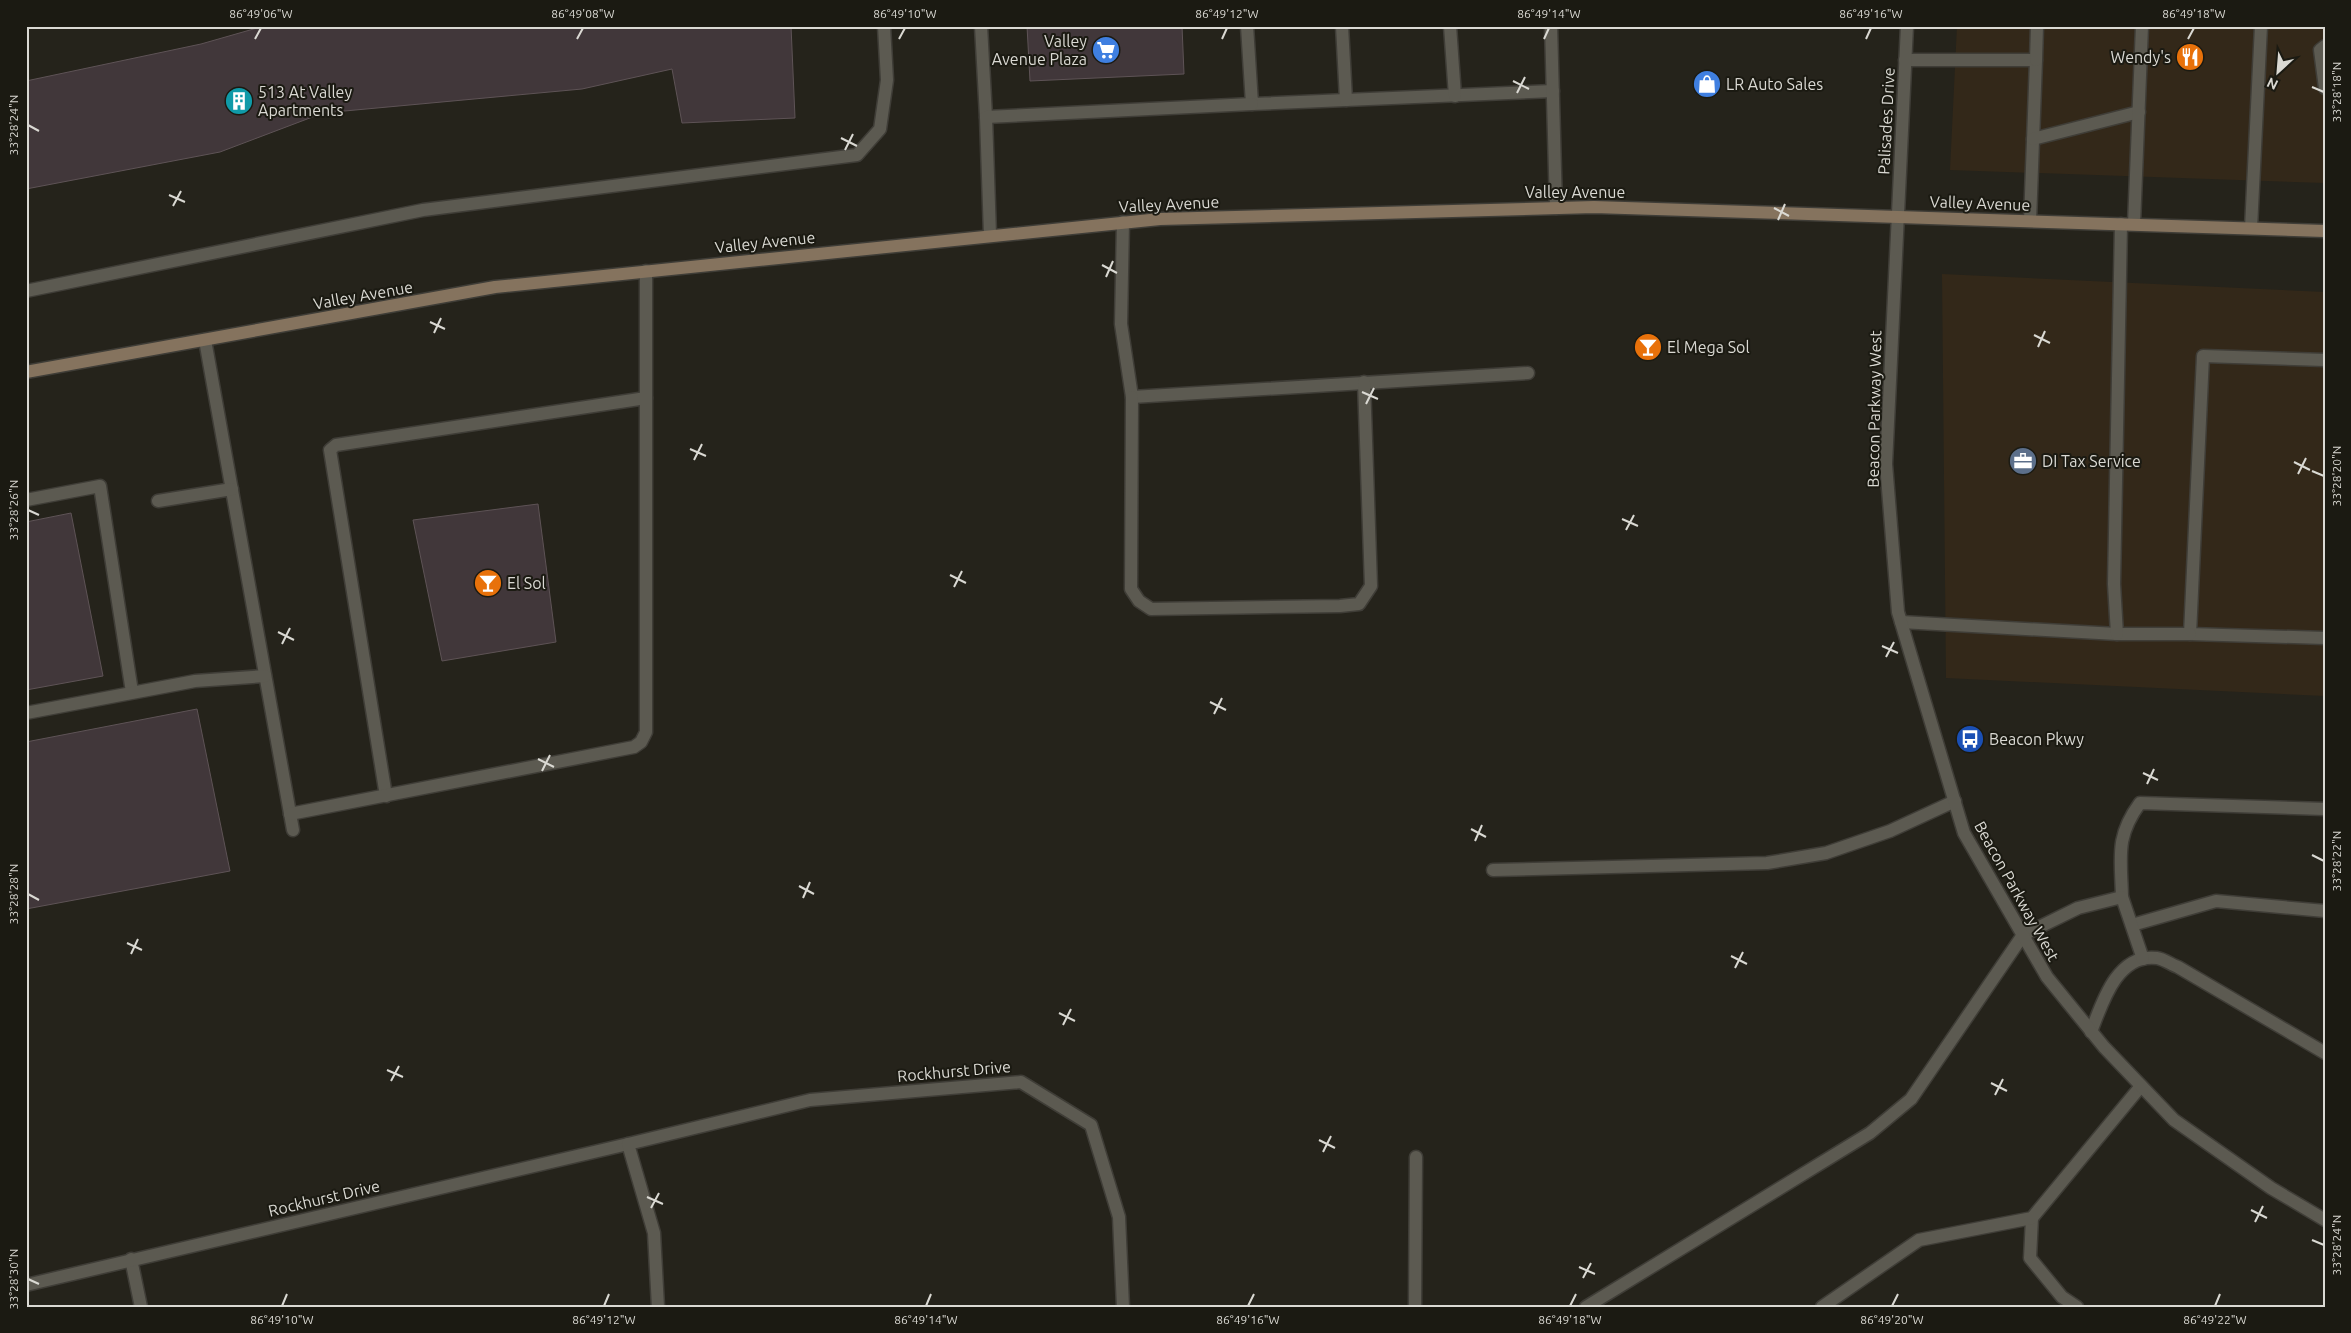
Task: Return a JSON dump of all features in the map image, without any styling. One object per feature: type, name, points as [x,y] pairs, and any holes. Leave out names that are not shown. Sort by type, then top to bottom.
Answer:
[{"type":"main road","name":"Valley Avenue","points":[[26,372],[495,288],[990,235],[1160,219],[1604,207],[2325,230]]},
{"type":"street","points":[[26,291],[422,210],[857,155],[880,129],[887,80],[884,26]]},
{"type":"street","points":[[981,26],[990,235]]},
{"type":"street","points":[[1248,26],[1252,104]]},
{"type":"street","points":[[1342,26],[1346,100]]},
{"type":"street","points":[[1450,26],[1455,96]]},
{"type":"street","points":[[1551,26],[1556,208]]},
{"type":"street","name":"Palisades Drive","points":[[1898,217],[1907,26]]},
{"type":"street","points":[[2030,221],[2037,26]]},
{"type":"street","points":[[2134,224],[2142,26]]},
{"type":"street","points":[[2251,228],[2261,26]]},
{"type":"street","points":[[2325,46],[2320,50],[2325,88]]},
{"type":"street","points":[[1905,60],[2036,60]]},
{"type":"street","points":[[986,117],[1553,91]]},
{"type":"street","points":[[2033,139],[2139,112]]},
{"type":"street","name":"Beacon Parkway West","points":[[1898,217],[1886,464],[1898,612],[1964,833],[2047,977],[2091,1032],[2141,1086],[2174,1120],[2272,1188],[2325,1220]]},
{"type":"street","points":[[1123,222],[1121,324],[1132,397],[1131,589],[1138,601],[1151,609],[1340,606],[1359,604],[1371,586],[1364,382]]},
{"type":"street","points":[[2116,634],[2114,584],[2121,224]]},
{"type":"street","points":[[290,814],[634,747],[641,742],[646,732],[646,271]]},
{"type":"street","points":[[205,340],[293,830]]},
{"type":"street","points":[[2190,634],[2203,356],[2325,360]]},
{"type":"street","points":[[1132,397],[1528,373]]},
{"type":"street","points":[[386,796],[330,450],[336,444],[646,398]]},
{"type":"street","points":[[26,500],[100,486],[132,692]]},
{"type":"street","points":[[158,501],[232,489]]},
{"type":"street","points":[[1901,622],[2116,634],[2325,638]]},
{"type":"street","points":[[26,713],[195,681],[265,676]]},
{"type":"street","points":[[1492,870],[1767,863],[1826,853],[1890,831],[1955,801]]},
{"type":"street","points":[[2143,959],[2122,896],[2122,835],[2127,820],[2140,803],[2325,810]]},
{"type":"street","points":[[1586,1307],[1870,1133],[1911,1099],[2022,935],[2078,908],[2122,896]]},
{"type":"street","points":[[2132,925],[2216,901],[2325,911]]},
{"type":"street","points":[[2091,1032],[2104,998],[2121,972],[2131,963],[2143,959],[2157,958],[2178,967],[2325,1053]]},
{"type":"street","name":"Rockhurst Drive","points":[[26,1284],[810,1100],[1021,1082],[1091,1125],[1119,1217],[1123,1307]]},
{"type":"street","points":[[2077,1307],[2062,1297],[2030,1258],[2032,1218],[2141,1086]]},
{"type":"street","points":[[628,1144],[654,1234],[658,1307]]},
{"type":"street","points":[[1415,1307],[1416,1157]]},
{"type":"street","points":[[1822,1307],[1919,1240],[2032,1218]]},
{"type":"street","points":[[131,1258],[141,1307]]},
{"type":"shaded area","points":[[1957,26],[2325,26],[2325,183],[1950,170]]},
{"type":"shaded area","points":[[1942,274],[2325,292],[2325,696],[1946,678]]},
{"type":"building","name":"513 At Valley Apartments","points":[[264,26],[791,26],[795,118],[682,123],[672,69],[582,89],[323,113],[220,152],[26,189],[26,81],[201,44]]},
{"type":"building","name":"Valley Avenue Plaza","points":[[1027,26],[1182,26],[1184,74],[1030,81]]},
{"type":"building","points":[[538,504],[556,642],[442,661],[413,520]]},
{"type":"building","points":[[71,513],[103,676],[26,690],[26,522]]},
{"type":"building","points":[[197,709],[230,871],[26,909],[26,742]]},
{"type":"place","name":"Valley Avenue Plaza","points":[[1106,50]]},
{"type":"place","name":"Wendy's","points":[[2190,57]]},
{"type":"place","name":"LR Auto Sales","points":[[1707,84]]},
{"type":"place","name":"513 At Valley Apartments","points":[[239,101]]},
{"type":"place","name":"El Mega Sol","points":[[1648,347]]},
{"type":"place","name":"DI Tax Service","points":[[2023,461]]},
{"type":"place","name":"El Sol","points":[[488,583]]},
{"type":"place","name":"Beacon Pkwy","points":[[1970,739]]}]
